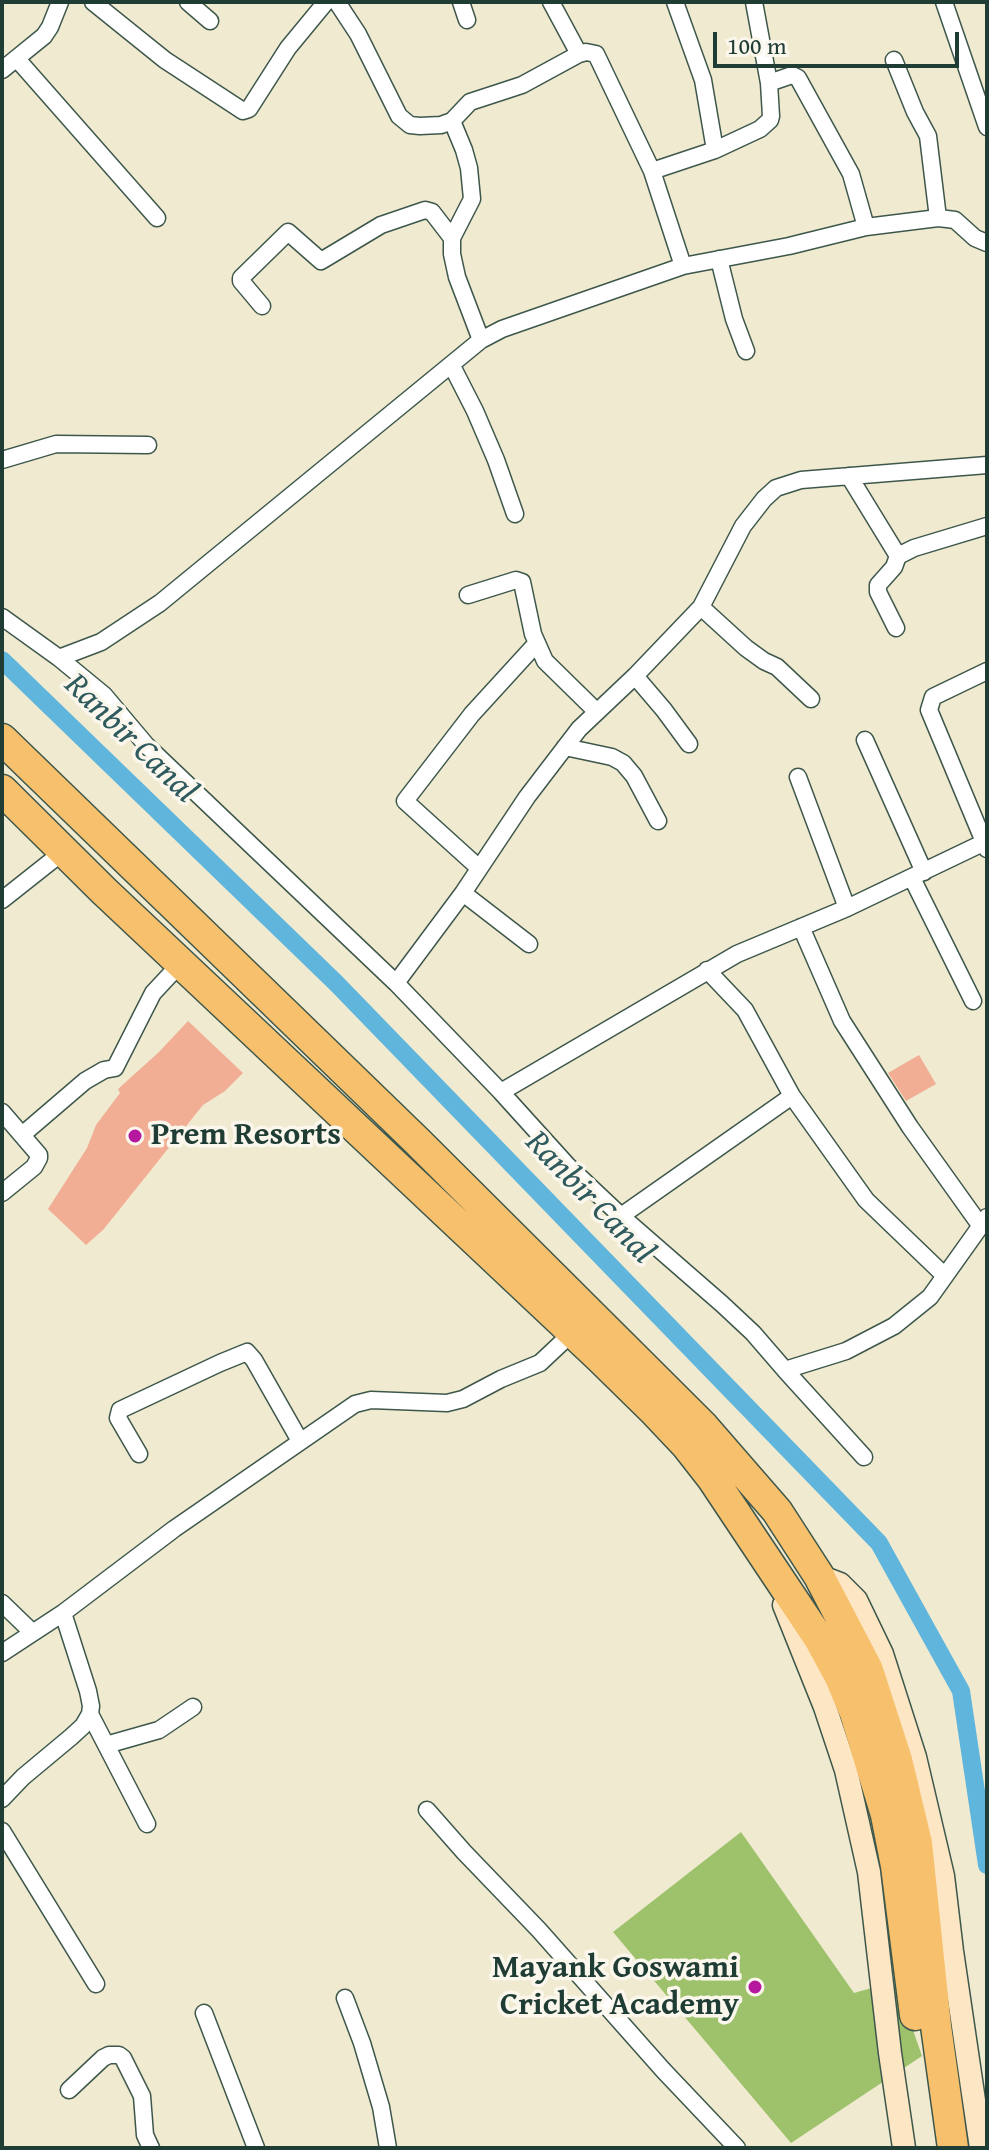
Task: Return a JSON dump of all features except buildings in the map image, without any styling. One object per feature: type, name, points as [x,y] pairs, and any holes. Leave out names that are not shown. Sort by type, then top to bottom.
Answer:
[{"type":"highway","points":[[2,739],[417,1141],[704,1427],[777,1511],[819,1576],[868,1670],[909,1804],[917,1843],[936,2026],[953,2148]]},
{"type":"highway","points":[[2,790],[573,1332],[653,1410],[712,1478],[801,1611],[840,1677],[855,1713],[886,1815],[898,1881],[933,2148]]},
{"type":"street","points":[[2,70],[44,36],[60,2]]},
{"type":"street","points":[[93,2],[165,60],[243,111],[249,109],[288,48],[326,2]]},
{"type":"street","points":[[188,2],[210,21]]},
{"type":"street","points":[[337,2],[358,34],[399,116],[404,122],[420,126],[452,121],[470,102],[522,85],[579,54],[591,52],[598,57],[652,171],[683,266]]},
{"type":"street","points":[[461,2],[467,20]]},
{"type":"street","points":[[551,2],[579,54]]},
{"type":"street","points":[[675,2],[703,80],[715,150]]},
{"type":"street","points":[[652,171],[715,150],[766,125],[771,116],[769,83],[754,2]]},
{"type":"street","points":[[944,2],[987,127]]},
{"type":"street","points":[[17,59],[157,218]]},
{"type":"street","points":[[894,60],[928,136],[938,218]]},
{"type":"street","points":[[769,83],[792,75],[798,78],[851,174],[866,227]]},
{"type":"street","points":[[452,121],[472,185],[472,199],[452,238],[454,267],[481,340]]},
{"type":"street","points":[[262,306],[241,278],[288,232],[321,261],[381,225],[425,210],[432,212],[452,238]]},
{"type":"street","points":[[59,658],[101,642],[160,603],[481,340],[502,329],[683,266],[789,246],[866,227],[938,218],[955,220],[975,238],[987,243]]},
{"type":"street","points":[[719,259],[734,319],[746,351]]},
{"type":"street","points":[[452,366],[496,460],[515,514]]},
{"type":"street","points":[[2,460],[56,444],[148,445]]},
{"type":"street","points":[[396,983],[565,747],[596,711],[635,676],[701,607],[743,526],[776,488],[801,480],[987,465]]},
{"type":"street","points":[[849,476],[898,556]]},
{"type":"street","points":[[896,628],[878,592],[878,585],[894,567],[898,556],[914,548],[987,526]]},
{"type":"street","points":[[468,595],[519,580],[523,585],[536,644],[545,661],[596,711]]},
{"type":"street","points":[[701,607],[746,648],[777,667],[811,699]]},
{"type":"street","points":[[2,617],[104,695],[147,746],[396,983],[568,1166],[753,1333],[864,1457]]},
{"type":"street","points":[[479,868],[405,799],[472,714],[536,644]]},
{"type":"street","points":[[501,1092],[737,954],[986,844],[929,710],[933,697],[987,671]]},
{"type":"street","points":[[635,676],[689,744]]},
{"type":"street","points":[[865,740],[918,875],[973,1001]]},
{"type":"street","points":[[565,747],[612,757],[623,763],[634,776],[658,821]]},
{"type":"street","points":[[798,777],[847,908]]},
{"type":"street","points":[[2,900],[64,851]]},
{"type":"street","points":[[463,893],[529,944]]},
{"type":"street","points":[[785,1370],[846,1351],[894,1326],[930,1297],[984,1221],[910,1127],[842,1021],[801,927]]},
{"type":"street","points":[[22,1135],[85,1081],[104,1070],[115,1068],[153,993],[181,963]]},
{"type":"street","points":[[707,970],[745,1010],[792,1096],[866,1200],[945,1276]]},
{"type":"street","points":[[621,1216],[792,1096]]},
{"type":"street","points":[[2,1112],[39,1155],[38,1162],[2,1193]]},
{"type":"street","points":[[2,1653],[63,1613],[174,1529],[361,1402],[447,1403],[463,1399],[540,1363],[573,1332]]},
{"type":"street","points":[[139,1454],[118,1418],[120,1410],[247,1352],[300,1441]]},
{"type":"street","points":[[764,1559],[796,1632],[846,1770],[869,1872],[904,2148]]},
{"type":"street","points":[[819,1576],[840,1584],[856,1600],[882,1654],[915,1757],[943,1876],[981,2148]]},
{"type":"street","points":[[2,1603],[33,1633]]},
{"type":"street","points":[[2,1799],[83,1726],[90,1714],[88,1691],[63,1613]]},
{"type":"street","points":[[106,1745],[159,1730],[193,1707]]},
{"type":"street","points":[[90,1714],[147,1824]]},
{"type":"street","points":[[427,1810],[737,2148]]},
{"type":"street","points":[[2,1831],[96,1984]]},
{"type":"street","points":[[345,1998],[381,2107],[388,2148]]},
{"type":"street","points":[[204,2013],[256,2148]]},
{"type":"street","points":[[69,2090],[103,2058],[119,2055],[142,2096],[145,2135],[151,2148]]},
{"type":"green space","name":"Mayank Goswami Cricket Academy","points":[[741,1832],[854,1993],[896,1981],[922,2056],[791,2143],[613,1932]]},
{"type":"waterway","name":"Ranbir Canal","points":[[2,660],[336,983],[879,1543],[961,1691],[987,1865]]},
{"type":"place","name":"Prem Resorts","points":[[135,1136]]},
{"type":"place","name":"Mayank Goswami Cricket Academy","points":[[755,1987]]}]
